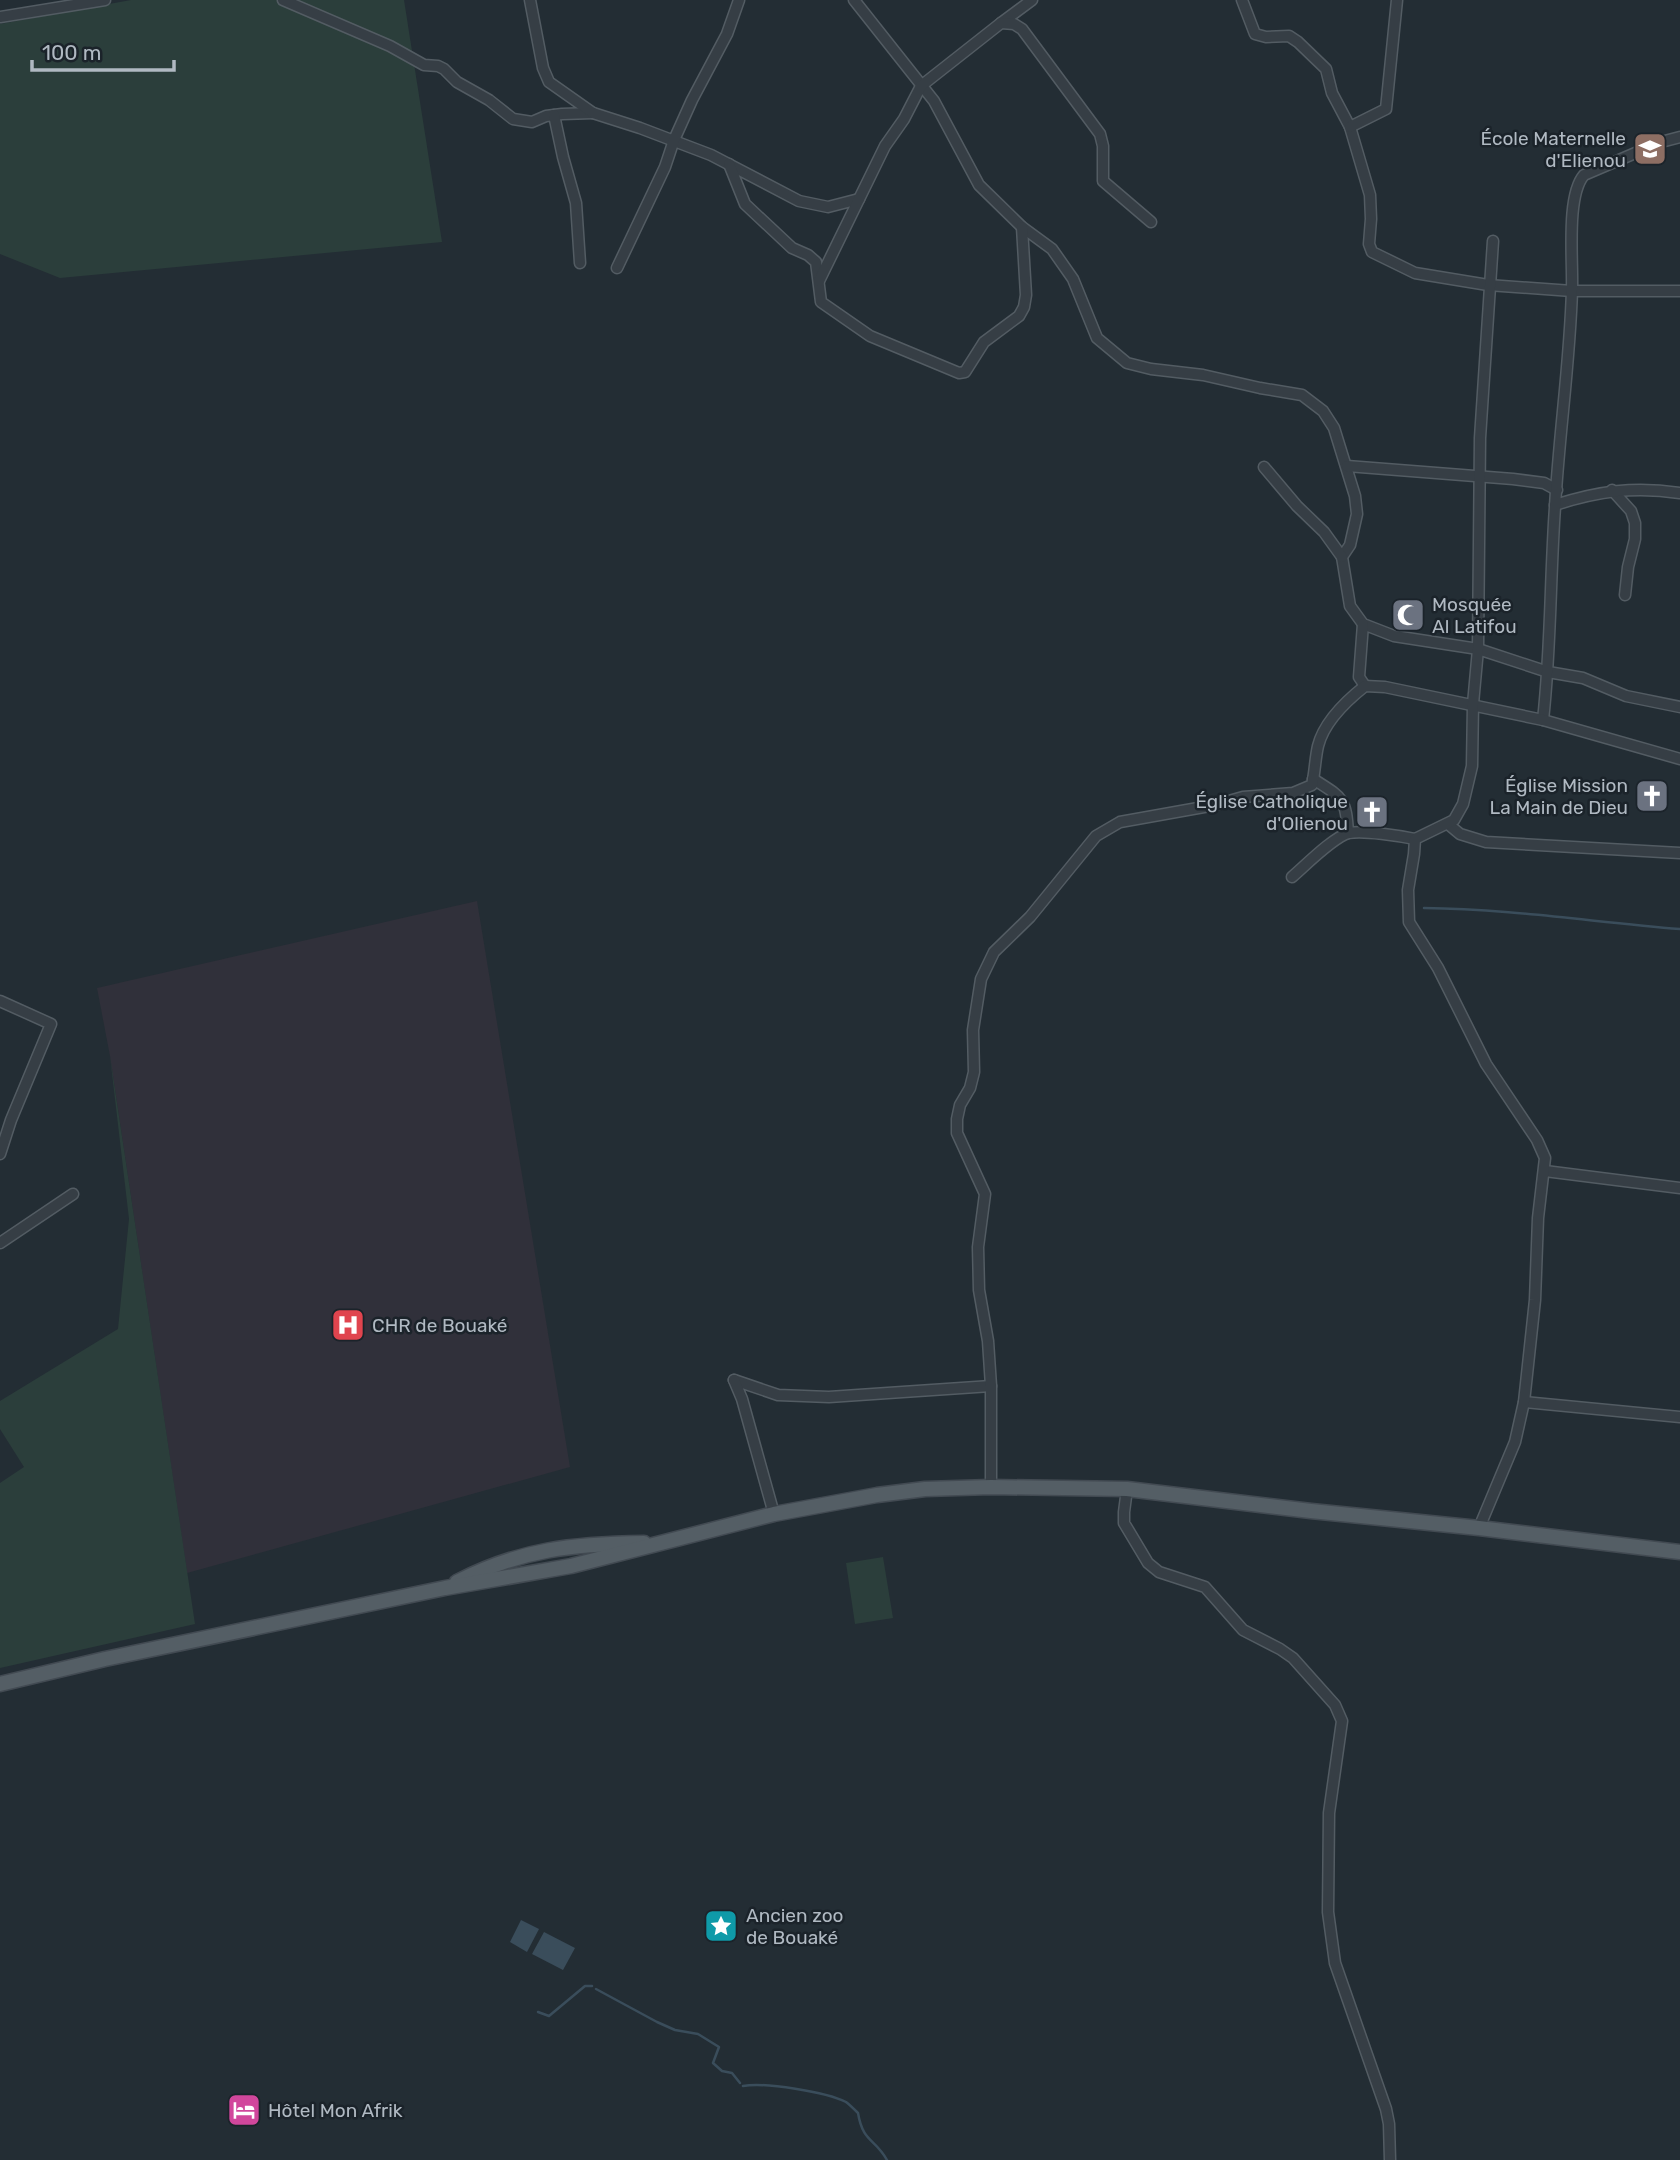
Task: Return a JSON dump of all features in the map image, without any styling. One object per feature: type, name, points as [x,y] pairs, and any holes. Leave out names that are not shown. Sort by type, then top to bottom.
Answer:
[{"type":"main road","points":[[0,1684],[105,1659],[445,1588],[571,1566],[774,1514],[925,1489],[1127,1489],[1680,1552]]},
{"type":"main road","points":[[445,1588],[504,1561],[550,1548],[592,1543],[666,1542]]},
{"type":"street","points":[[0,18],[106,0]]},
{"type":"street","points":[[283,0],[390,46],[424,65],[444,69],[457,82],[489,100],[513,119],[532,122],[554,115],[593,113]]},
{"type":"street","points":[[530,0],[543,68],[550,82],[593,113],[674,140],[729,164],[799,201],[828,207],[859,199]]},
{"type":"street","points":[[617,268],[665,167],[692,100],[727,34],[739,0]]},
{"type":"street","points":[[854,0],[933,101],[978,185],[1022,227],[1052,249],[1073,279],[1097,338],[1127,363],[1302,395],[1323,411],[1334,428],[1356,496],[1357,514],[1350,545],[1342,557]]},
{"type":"street","points":[[819,281],[885,146],[904,119],[921,86],[1032,0]]},
{"type":"street","points":[[1242,0],[1255,34],[1266,37],[1289,36],[1326,69],[1332,93],[1350,127],[1370,195],[1368,244],[1372,252],[1415,273],[1488,285],[1572,291],[1680,291]]},
{"type":"street","points":[[1350,127],[1386,109],[1397,0]]},
{"type":"street","points":[[1000,23],[1014,24],[1022,29],[1064,83],[1100,134],[1104,159],[1103,181],[1151,222]]},
{"type":"street","points":[[554,115],[576,203],[580,263]]},
{"type":"street","points":[[1543,720],[1548,672],[1556,490],[1572,291],[1573,209],[1578,182],[1584,175],[1680,136]]},
{"type":"street","points":[[729,164],[745,204],[792,247],[816,262],[821,302],[870,336],[952,371],[965,372],[984,342],[1019,316],[1024,307],[1026,295],[1022,227]]},
{"type":"street","points":[[1292,877],[1329,844],[1348,833],[1415,839],[1454,820],[1463,804],[1472,766],[1473,705],[1478,649],[1479,477],[1488,285],[1493,240]]},
{"type":"street","points":[[1347,466],[1545,483],[1556,490]]},
{"type":"street","points":[[1264,467],[1297,506],[1324,532],[1342,557],[1350,606],[1363,624],[1394,636],[1478,649],[1548,672],[1583,678],[1626,696],[1680,707]]},
{"type":"street","points":[[1555,505],[1612,491],[1646,489],[1680,493]]},
{"type":"street","points":[[1612,491],[1631,511],[1635,523],[1625,595]]},
{"type":"street","points":[[1363,624],[1359,677],[1365,686]]},
{"type":"street","points":[[991,1487],[991,1386],[988,1341],[979,1290],[978,1247],[985,1194],[957,1133],[957,1119],[974,1072],[973,1030],[981,979],[994,952],[1030,917],[1096,836],[1120,822],[1243,797],[1293,793],[1312,785],[1318,744],[1348,700],[1365,686],[1385,687],[1543,720],[1680,759]]},
{"type":"street","points":[[1313,779],[1338,794],[1346,807],[1348,833]]},
{"type":"street","points":[[1448,824],[1460,834],[1486,842],[1680,853]]},
{"type":"street","points":[[1415,839],[1408,890],[1409,922],[1438,968],[1486,1063],[1537,1140],[1545,1158],[1538,1218],[1535,1300],[1524,1402],[1515,1442],[1479,1528]]},
{"type":"street","points":[[0,1002],[51,1024],[11,1120],[0,1154]]},
{"type":"street","points":[[1545,1171],[1680,1188]]},
{"type":"street","points":[[0,1243],[73,1194]]},
{"type":"street","points":[[774,1514],[742,1399],[734,1380],[778,1395],[829,1397],[991,1386]]},
{"type":"street","points":[[1524,1402],[1680,1417]]},
{"type":"street","points":[[1127,1489],[1125,1523],[1153,1569],[1205,1587],[1243,1630],[1293,1658],[1340,1713],[1342,1721],[1329,1813],[1328,1912],[1335,1964],[1386,2109],[1390,2160]]},
{"type":"shaded area","name":"CHR de Bouaké","points":[[477,901],[570,1467],[187,1573],[110,1056],[97,988]]},
{"type":"green space","points":[[131,0],[404,0],[442,242],[60,278],[0,254],[0,24]]},
{"type":"green space","points":[[110,1056],[195,1624],[0,1668],[0,1483],[24,1467],[0,1429],[0,1401],[118,1329],[129,1219]]},
{"type":"green space","points":[[883,1557],[893,1618],[855,1624],[846,1563]]},
{"type":"water","points":[[521,1920],[539,1929],[527,1952],[510,1942]]},
{"type":"water","points":[[544,1932],[575,1948],[563,1970],[532,1954]]},
{"type":"waterway","points":[[1424,908],[1520,913],[1680,929]]},
{"type":"waterway","points":[[538,2012],[549,2016],[585,1986],[592,1986]]},
{"type":"waterway","points":[[596,1989],[657,2022],[675,2030],[698,2034],[719,2047],[713,2063],[722,2071],[732,2073],[740,2083]]},
{"type":"waterway","points":[[743,2086],[766,2085],[795,2089],[846,2102],[858,2113],[866,2135],[887,2160]]},
{"type":"place","name":"École Maternelle d'Elienou","points":[[1650,149]]},
{"type":"place","name":"Mosquée Al Latifou","points":[[1408,615]]},
{"type":"place","name":"Église Mission La Main de Dieu","points":[[1652,796]]},
{"type":"place","name":"Église Catholique d'Olienou","points":[[1372,812]]},
{"type":"place","name":"CHR de Bouaké","points":[[348,1325]]},
{"type":"place","name":"Ancien zoo de Bouaké","points":[[721,1926]]},
{"type":"place","name":"Hôtel Mon Afrik","points":[[244,2110]]}]
